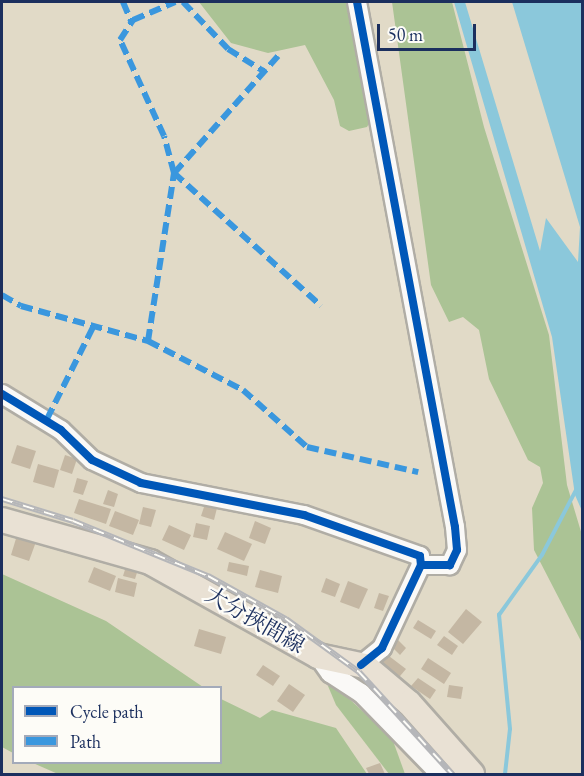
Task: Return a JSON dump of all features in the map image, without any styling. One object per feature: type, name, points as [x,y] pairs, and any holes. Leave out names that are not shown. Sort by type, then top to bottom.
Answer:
[{"type":"main road","name":"大分挾間線","points":[[2,520],[150,562],[318,656],[361,665],[409,703],[472,774]]},
{"type":"street","points":[[357,2],[458,550],[447,567],[421,565]]},
{"type":"street","points":[[2,394],[61,430],[92,460],[141,483],[304,515],[417,554],[421,565],[382,648],[361,665]]},
{"type":"street","points":[[318,656],[330,673],[369,700],[440,774]]},
{"type":"green space","points":[[199,2],[347,2],[374,114],[367,127],[349,131],[340,126],[334,100],[305,45],[268,53],[231,43]]},
{"type":"green space","points":[[392,2],[452,2],[484,127],[549,335],[567,485],[582,535],[582,643],[534,550],[532,508],[543,483],[540,467],[528,460],[489,379],[479,330],[463,317],[449,322],[431,285]]},
{"type":"green space","points":[[2,574],[106,621],[202,686],[12,686],[12,752],[2,747]]},
{"type":"green space","points":[[334,685],[392,738],[405,774],[389,774],[336,705],[328,686]]},
{"type":"green space","points":[[222,699],[260,718],[272,710],[336,728],[367,774],[58,774],[35,764],[222,764]]},
{"type":"water","points":[[454,2],[465,2],[540,251],[546,218],[578,262],[580,227],[512,2],[582,2],[582,511],[575,495],[552,337]]},
{"type":"building","points":[[17,445],[36,451],[30,469],[11,463]]},
{"type":"building","points":[[65,455],[77,459],[72,474],[60,470]]},
{"type":"building","points":[[38,464],[59,470],[54,488],[33,482]]},
{"type":"building","points":[[77,478],[88,481],[83,495],[73,492]]},
{"type":"building","points":[[108,490],[118,494],[114,507],[103,504]]},
{"type":"building","points":[[79,499],[111,509],[106,524],[74,513]]},
{"type":"building","points":[[205,504],[217,508],[214,520],[201,516]]},
{"type":"building","points":[[143,507],[156,510],[151,527],[139,524]]},
{"type":"building","points":[[115,511],[139,520],[133,535],[109,526]]},
{"type":"building","points":[[255,521],[271,528],[265,544],[249,538]]},
{"type":"building","points":[[196,523],[210,526],[207,540],[193,537]]},
{"type":"building","points":[[169,525],[191,535],[184,550],[162,540]]},
{"type":"building","points":[[18,532],[37,539],[29,561],[11,555]]},
{"type":"building","points":[[225,532],[252,544],[244,561],[217,549]]},
{"type":"building","points":[[229,562],[249,566],[247,576],[227,571]]},
{"type":"building","points":[[127,563],[139,566],[135,579],[123,576]]},
{"type":"building","points":[[94,567],[116,576],[110,591],[88,582]]},
{"type":"building","points":[[260,570],[282,576],[278,593],[255,587]]},
{"type":"building","points":[[118,578],[137,583],[134,597],[115,592]]},
{"type":"building","points":[[326,578],[340,584],[335,597],[321,592]]},
{"type":"building","points":[[348,581],[368,589],[359,609],[340,602]]},
{"type":"building","points":[[379,593],[389,596],[383,611],[374,608]]},
{"type":"building","points":[[466,609],[482,622],[463,644],[448,632]]},
{"type":"building","points":[[418,620],[436,631],[431,639],[413,628]]},
{"type":"building","points":[[199,629],[226,637],[221,654],[194,646]]},
{"type":"building","points":[[444,636],[458,646],[452,655],[437,645]]},
{"type":"building","points":[[398,640],[406,648],[400,655],[391,646]]},
{"type":"building","points":[[385,653],[406,669],[395,682],[375,666]]},
{"type":"building","points":[[428,658],[451,673],[444,684],[421,669]]},
{"type":"building","points":[[263,665],[280,676],[273,686],[256,675]]},
{"type":"building","points":[[418,678],[436,690],[430,699],[411,686]]},
{"type":"building","points":[[289,684],[305,695],[293,712],[277,701]]},
{"type":"building","points":[[449,685],[463,687],[461,699],[447,697]]},
{"type":"building","points":[[380,763],[385,774],[369,774],[366,768]]},
{"type":"waterway","points":[[505,774],[510,729],[499,615],[542,555],[576,490]]},
{"type":"railway","points":[[2,499],[73,521],[208,576],[286,619],[359,672],[452,774]]},
{"type":"marked path","points":[[123,2],[131,21]]},
{"type":"marked path","points":[[148,341],[174,173],[164,136],[120,40],[133,20],[175,2]]},
{"type":"marked path","points":[[183,2],[228,49],[265,72]]},
{"type":"marked path","points":[[278,56],[174,173],[321,306]]},
{"type":"marked path","points":[[2,295],[21,306],[148,341],[243,390],[307,447],[418,472]]},
{"type":"marked path","points":[[47,419],[95,323]]},
{"type":"cycle path","points":[[357,2],[455,527],[457,550],[450,565],[421,565]]},
{"type":"cycle path","points":[[2,394],[61,430],[92,460],[141,483],[304,515],[420,556],[421,565],[382,648],[361,665]]}]
